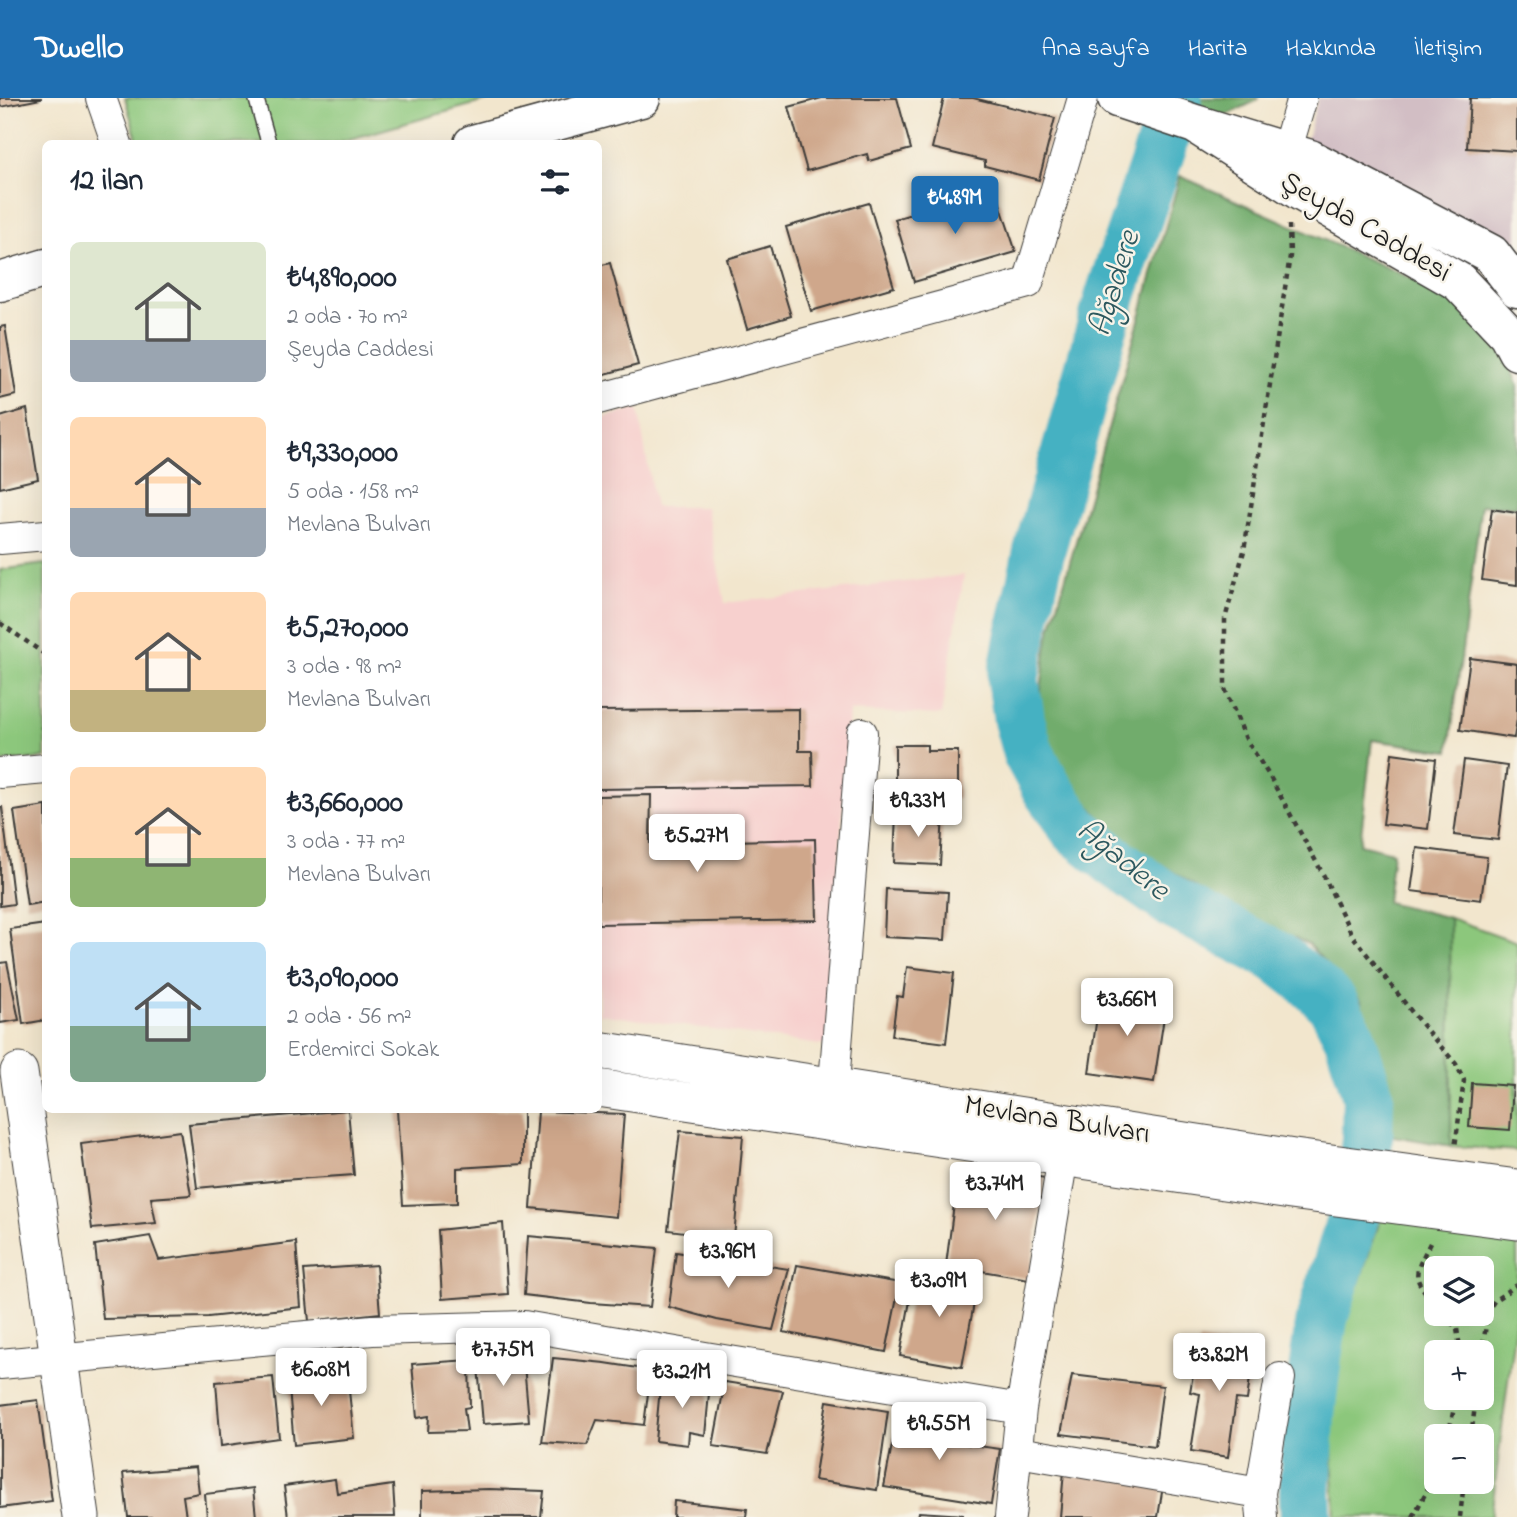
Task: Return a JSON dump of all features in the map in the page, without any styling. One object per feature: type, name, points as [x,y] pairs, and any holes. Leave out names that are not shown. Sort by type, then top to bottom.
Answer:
[{"type":"main road","points":[[488,140],[641,98]]},
{"type":"main road","name":"Şeyda Caddesi","points":[[1130,103],[1195,124],[1289,174],[1458,282],[1508,334],[1517,351]]},
{"type":"main road","name":"Şeyda Caddesi","points":[[1289,174],[1310,159],[1491,254],[1517,288]]},
{"type":"main road","points":[[0,282],[42,269]]},
{"type":"street","points":[[101,98],[116,140]]},
{"type":"street","points":[[602,398],[1028,282],[1083,98]]},
{"type":"street","points":[[1289,174],[1302,98]]},
{"type":"street","points":[[0,539],[42,535]]},
{"type":"street","points":[[830,1122],[862,733]]},
{"type":"street","points":[[0,773],[42,769]]},
{"type":"street","name":"Mevlana Bulvarı","points":[[602,1051],[834,1086],[1293,1174],[1448,1195],[1517,1221]]},
{"type":"street","points":[[22,1089],[80,1517]]},
{"type":"street","name":"Mevlana Bulvarı","points":[[602,1089],[1063,1157],[1293,1174]]},
{"type":"street","points":[[1010,1517],[1021,1409],[1063,1157]]},
{"type":"street","name":"Mevlana Bulvarı","points":[[1448,1195],[1517,1188]]},
{"type":"street","points":[[0,1364],[372,1330],[524,1326],[1021,1409]]},
{"type":"street","points":[[1018,1452],[1261,1505],[1280,1378]]},
{"type":"lane","points":[[256,98],[268,140]]},
{"type":"path","points":[[1289,174],[1290,256],[1244,551],[1225,619],[1225,689],[1246,739],[1318,864],[1352,935],[1456,1064],[1464,1080],[1448,1195],[1416,1271],[1424,1291]]},
{"type":"path","points":[[0,623],[42,652]]},
{"type":"path","points":[[1484,1340],[1488,1310],[1495,1300],[1517,1285]]},
{"type":"path","points":[[1413,1517],[1425,1494]]},
{"type":"path","points":[[1460,1517],[1463,1494]]},
{"type":"shaded area","points":[[1318,98],[1517,98],[1517,266],[1306,143]]},
{"type":"shaded area","points":[[638,408],[655,507],[706,507],[725,603],[964,575],[941,715],[849,711],[827,1046],[602,1014],[602,418]]},
{"type":"green space","points":[[125,98],[496,98],[346,140],[137,140]]},
{"type":"green space","points":[[1165,98],[1258,98],[1216,120]]},
{"type":"green space","points":[[1180,176],[1460,300],[1500,350],[1517,384],[1517,507],[1481,505],[1449,751],[1372,740],[1360,844],[1393,852],[1387,902],[1450,918],[1451,1146],[1387,1135],[1361,1001],[1308,944],[1232,910],[1112,832],[1060,771],[1038,712],[1047,643]]},
{"type":"green space","points":[[42,564],[42,758],[0,762],[0,570]]},
{"type":"green space","points":[[1450,918],[1517,942],[1517,1151],[1451,1146]]},
{"type":"green space","points":[[1382,1215],[1517,1234],[1517,1308],[1494,1493],[1494,1424],[1424,1424],[1424,1494],[1494,1494],[1491,1517],[1335,1517],[1330,1399],[1343,1331]]},
{"type":"building","points":[[0,98],[41,98],[41,99],[0,107]]},
{"type":"building","points":[[822,98],[897,98],[911,149],[869,161],[867,154],[807,171],[789,107]]},
{"type":"building","points":[[944,98],[973,98],[1055,118],[1039,180],[985,166],[985,161],[932,148]]},
{"type":"building","points":[[1470,98],[1517,98],[1517,151],[1467,148]]},
{"type":"building","points":[[995,189],[1016,252],[914,282],[895,219]]},
{"type":"building","points":[[869,203],[894,287],[811,311],[786,227]]},
{"type":"building","points":[[770,246],[791,316],[747,329],[727,259]]},
{"type":"building","points":[[610,263],[638,365],[602,375],[602,265]]},
{"type":"building","points":[[5,326],[16,395],[0,399],[0,327]]},
{"type":"building","points":[[27,409],[38,479],[0,488],[0,417]]},
{"type":"building","points":[[1492,509],[1517,513],[1517,585],[1482,580]]},
{"type":"building","points":[[1470,658],[1517,664],[1517,719],[1514,738],[1460,730]]},
{"type":"building","points":[[799,709],[799,751],[812,751],[813,786],[602,789],[602,711]]},
{"type":"building","points":[[895,745],[927,745],[927,751],[958,751],[958,799],[895,799]]},
{"type":"building","points":[[1392,753],[1436,759],[1428,829],[1383,824]]},
{"type":"building","points":[[1464,760],[1507,766],[1498,840],[1454,835]]},
{"type":"building","points":[[651,795],[650,843],[815,839],[817,920],[602,924],[602,796]]},
{"type":"building","points":[[0,807],[14,904],[0,906]]},
{"type":"building","points":[[42,807],[42,903],[27,905],[14,811]]},
{"type":"building","points":[[896,813],[943,815],[940,865],[894,863]]},
{"type":"building","points":[[1417,848],[1487,857],[1481,900],[1411,891]]},
{"type":"building","points":[[886,889],[948,892],[945,940],[884,937]]},
{"type":"building","points":[[42,925],[42,1021],[23,1024],[10,929]]},
{"type":"building","points":[[7,962],[19,1020],[0,1023],[0,963]]},
{"type":"building","points":[[907,967],[954,973],[946,1043],[892,1036],[897,996],[903,997]]},
{"type":"building","points":[[1100,995],[1166,1004],[1154,1082],[1089,1073]]},
{"type":"building","points":[[1472,1083],[1513,1086],[1510,1130],[1469,1127]]},
{"type":"building","points":[[314,1113],[348,1113],[354,1175],[197,1188],[189,1124]]},
{"type":"building","points":[[397,1113],[523,1113],[523,1164],[457,1168],[457,1203],[403,1205]]},
{"type":"building","points":[[538,1113],[624,1114],[616,1217],[531,1208]]},
{"type":"building","points":[[180,1131],[191,1195],[151,1198],[156,1223],[92,1229],[81,1144]]},
{"type":"building","points":[[680,1131],[743,1136],[734,1238],[668,1230]]},
{"type":"building","points":[[959,1166],[1046,1178],[1029,1279],[946,1265]]},
{"type":"building","points":[[503,1223],[508,1294],[442,1299],[438,1230]]},
{"type":"building","points":[[150,1236],[159,1260],[296,1242],[301,1307],[208,1317],[103,1319],[95,1245]]},
{"type":"building","points":[[528,1236],[657,1248],[650,1307],[524,1295]]},
{"type":"building","points":[[676,1252],[789,1269],[773,1330],[717,1320],[669,1307]]},
{"type":"building","points":[[376,1265],[380,1313],[309,1321],[304,1270]]},
{"type":"building","points":[[797,1265],[900,1283],[886,1352],[783,1332]]},
{"type":"building","points":[[915,1273],[978,1282],[962,1367],[900,1356]]},
{"type":"building","points":[[1199,1340],[1254,1348],[1247,1400],[1236,1399],[1228,1457],[1191,1451],[1200,1394],[1190,1392]]},
{"type":"building","points":[[523,1353],[529,1421],[483,1424],[477,1355]]},
{"type":"building","points":[[553,1358],[651,1370],[644,1425],[597,1420],[587,1445],[542,1442]]},
{"type":"building","points":[[469,1360],[470,1407],[464,1408],[467,1431],[428,1432],[429,1416],[417,1418],[412,1364]]},
{"type":"building","points":[[347,1372],[354,1438],[294,1445],[288,1377]]},
{"type":"building","points":[[1072,1375],[1163,1386],[1155,1446],[1061,1434]]},
{"type":"building","points":[[273,1377],[279,1438],[221,1446],[216,1382]]},
{"type":"building","points":[[661,1377],[710,1383],[705,1435],[689,1432],[688,1445],[655,1441]]},
{"type":"building","points":[[725,1382],[783,1391],[767,1454],[713,1446]]},
{"type":"building","points":[[38,1400],[52,1501],[0,1508],[0,1405]]},
{"type":"building","points":[[827,1401],[888,1411],[877,1490],[814,1480]]},
{"type":"building","points":[[898,1413],[953,1423],[950,1442],[1000,1449],[991,1504],[884,1487]]},
{"type":"building","points":[[196,1467],[199,1493],[183,1496],[186,1517],[128,1517],[123,1473]]},
{"type":"building","points":[[1064,1471],[1163,1486],[1158,1517],[1060,1517]]},
{"type":"building","points":[[335,1479],[337,1493],[393,1485],[395,1517],[288,1517],[284,1486]]},
{"type":"building","points":[[253,1488],[256,1517],[207,1517],[205,1494]]},
{"type":"building","points":[[422,1491],[544,1491],[541,1517],[422,1517]]},
{"type":"building","points":[[674,1501],[747,1509],[746,1517],[673,1517]]},
{"type":"building","points":[[919,1512],[963,1515],[963,1517],[918,1517]]},
{"type":"waterway","name":"Ağadere","points":[[1176,98],[1111,295],[1039,552],[1013,679],[1019,720],[1028,753],[1048,790],[1076,830],[1176,905],[1277,957],[1332,1003],[1350,1038],[1368,1096],[1367,1140],[1362,1187],[1322,1319],[1316,1356],[1309,1414],[1306,1517]]}]
